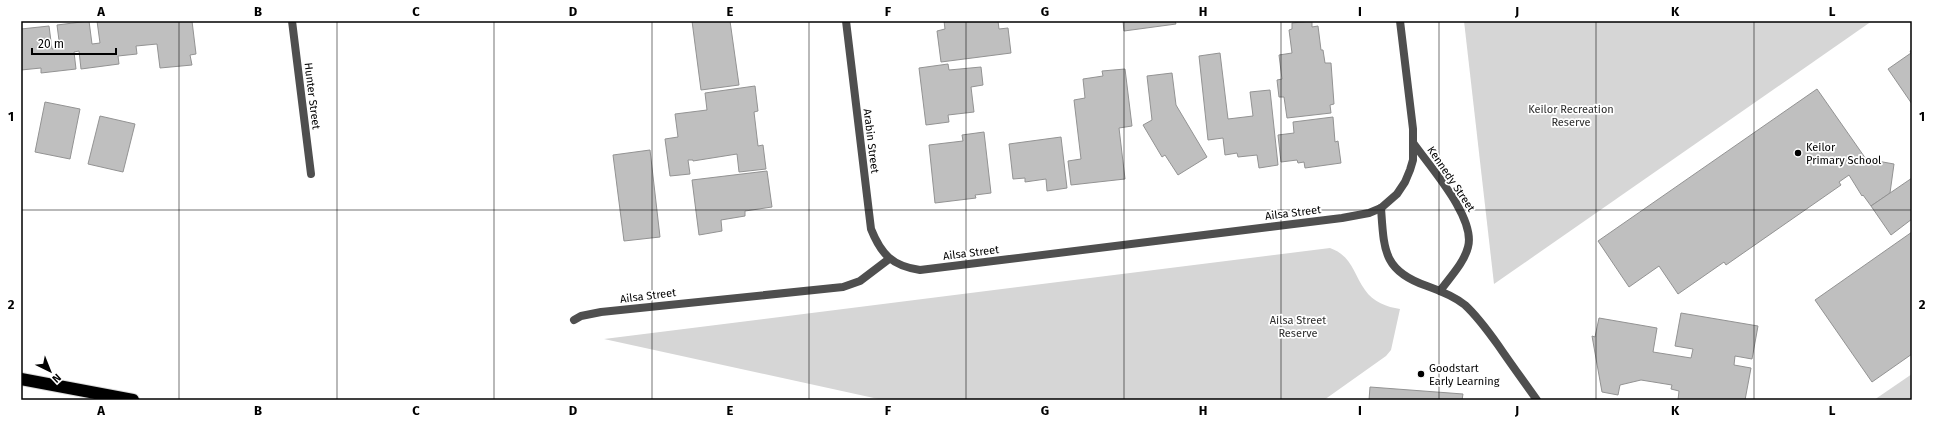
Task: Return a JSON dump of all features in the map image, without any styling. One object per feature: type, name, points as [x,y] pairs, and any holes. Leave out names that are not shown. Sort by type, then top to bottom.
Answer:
[{"type":"highway","points":[[21,379],[133,400]]},
{"type":"street","name":"Hunter Street","points":[[292,21],[311,174]]},
{"type":"street","name":"Arabin Street","points":[[846,21],[871,229],[889,259]]},
{"type":"street","name":"Kennedy Street","points":[[1381,208],[1397,194],[1405,182],[1413,160],[1414,144],[1400,21]]},
{"type":"street","name":"Kennedy Street","points":[[1414,144],[1455,201],[1465,219],[1470,235],[1468,248],[1461,262],[1440,291]]},
{"type":"street","name":"Ailsa Street","points":[[574,320],[581,316],[596,313],[765,293],[842,286],[860,281],[889,259],[908,268],[932,269],[1342,218],[1369,213],[1381,208]]},
{"type":"street","points":[[1381,208],[1385,246],[1394,268],[1412,281],[1456,298],[1475,314],[1537,400]]},
{"type":"green space","name":"Keilor Recreation Reserve","points":[[1464,21],[1872,21],[1494,284]]},
{"type":"green space","name":"Ailsa Street Reserve","points":[[1330,248],[1337,251],[1348,260],[1361,284],[1372,298],[1390,307],[1400,309],[1391,350],[1386,356],[1324,400],[883,400],[604,339]]},
{"type":"green space","points":[[1912,374],[1912,400],[1874,400]]},
{"type":"building","points":[[89,21],[92,44],[100,43],[97,21],[192,21],[196,54],[190,55],[192,65],[160,68],[157,44],[136,46],[137,54],[118,56],[119,64],[81,69],[79,51],[74,52],[76,69],[41,73],[41,68],[21,70],[21,29],[49,26],[52,49],[60,48],[57,25]]},
{"type":"building","points":[[692,21],[730,21],[739,85],[701,90]]},
{"type":"building","points":[[944,21],[998,21],[999,29],[1008,28],[1011,53],[941,62],[937,31],[945,29]]},
{"type":"building","points":[[1123,21],[1175,21],[1176,24],[1124,31]]},
{"type":"building","points":[[1312,21],[1312,27],[1318,26],[1321,50],[1323,50],[1325,63],[1331,63],[1334,104],[1330,105],[1331,113],[1287,118],[1284,97],[1279,97],[1277,80],[1282,79],[1279,55],[1292,53],[1289,30],[1292,29],[1292,23]]},
{"type":"building","points":[[1912,50],[1912,104],[1888,69],[1911,53],[1910,51]]},
{"type":"building","points":[[1220,53],[1228,119],[1253,116],[1250,92],[1270,90],[1278,165],[1259,168],[1257,155],[1238,157],[1237,153],[1225,155],[1223,138],[1208,140],[1199,56]]},
{"type":"building","points":[[948,64],[949,70],[981,67],[983,85],[971,87],[974,112],[948,115],[949,122],[926,125],[919,68]]},
{"type":"building","points":[[1125,69],[1132,126],[1119,128],[1125,179],[1071,185],[1068,161],[1081,159],[1074,100],[1085,98],[1083,79],[1103,76],[1102,71]]},
{"type":"building","points":[[1172,73],[1176,105],[1207,157],[1178,175],[1165,155],[1162,157],[1143,125],[1152,120],[1147,76]]},
{"type":"building","points":[[755,86],[758,111],[754,112],[758,146],[763,145],[766,169],[739,172],[737,154],[693,161],[688,160],[690,174],[670,176],[665,139],[678,137],[675,114],[707,110],[705,93]]},
{"type":"building","points":[[1817,89],[1866,159],[1894,164],[1890,193],[1871,206],[1863,195],[1862,196],[1849,175],[1839,182],[1841,185],[1726,265],[1724,262],[1678,294],[1659,266],[1629,287],[1598,241]]},
{"type":"building","points":[[45,102],[80,109],[70,159],[35,152]]},
{"type":"building","points":[[100,116],[135,124],[123,172],[88,164]]},
{"type":"building","points":[[1333,117],[1335,142],[1338,141],[1341,163],[1305,168],[1304,162],[1298,163],[1297,160],[1281,162],[1278,135],[1294,133],[1293,122]]},
{"type":"building","points":[[984,132],[991,193],[975,195],[976,198],[935,203],[929,145],[963,141],[962,135]]},
{"type":"building","points":[[1061,137],[1067,188],[1047,191],[1046,179],[1025,182],[1025,178],[1013,179],[1009,144]]},
{"type":"building","points":[[650,150],[660,237],[624,241],[613,155]]},
{"type":"building","points":[[767,171],[772,207],[745,211],[745,216],[721,220],[722,231],[699,235],[692,180]]},
{"type":"building","points":[[1912,178],[1912,219],[1891,235],[1871,206]]},
{"type":"building","points":[[1912,232],[1912,354],[1872,382],[1815,300]]},
{"type":"building","points":[[1681,313],[1758,326],[1752,359],[1735,356],[1734,365],[1751,368],[1745,400],[1678,400],[1679,391],[1671,389],[1672,385],[1641,380],[1620,385],[1618,395],[1602,392],[1592,336],[1595,337],[1599,318],[1657,328],[1653,352],[1691,358],[1693,349],[1675,346]]},
{"type":"building","points":[[1370,387],[1463,394],[1462,400],[1369,400]]},
{"type":"place","name":"Keilor Primary School","points":[[1798,153]]},
{"type":"place","name":"Goodstart Early Learning","points":[[1421,374]]}]
